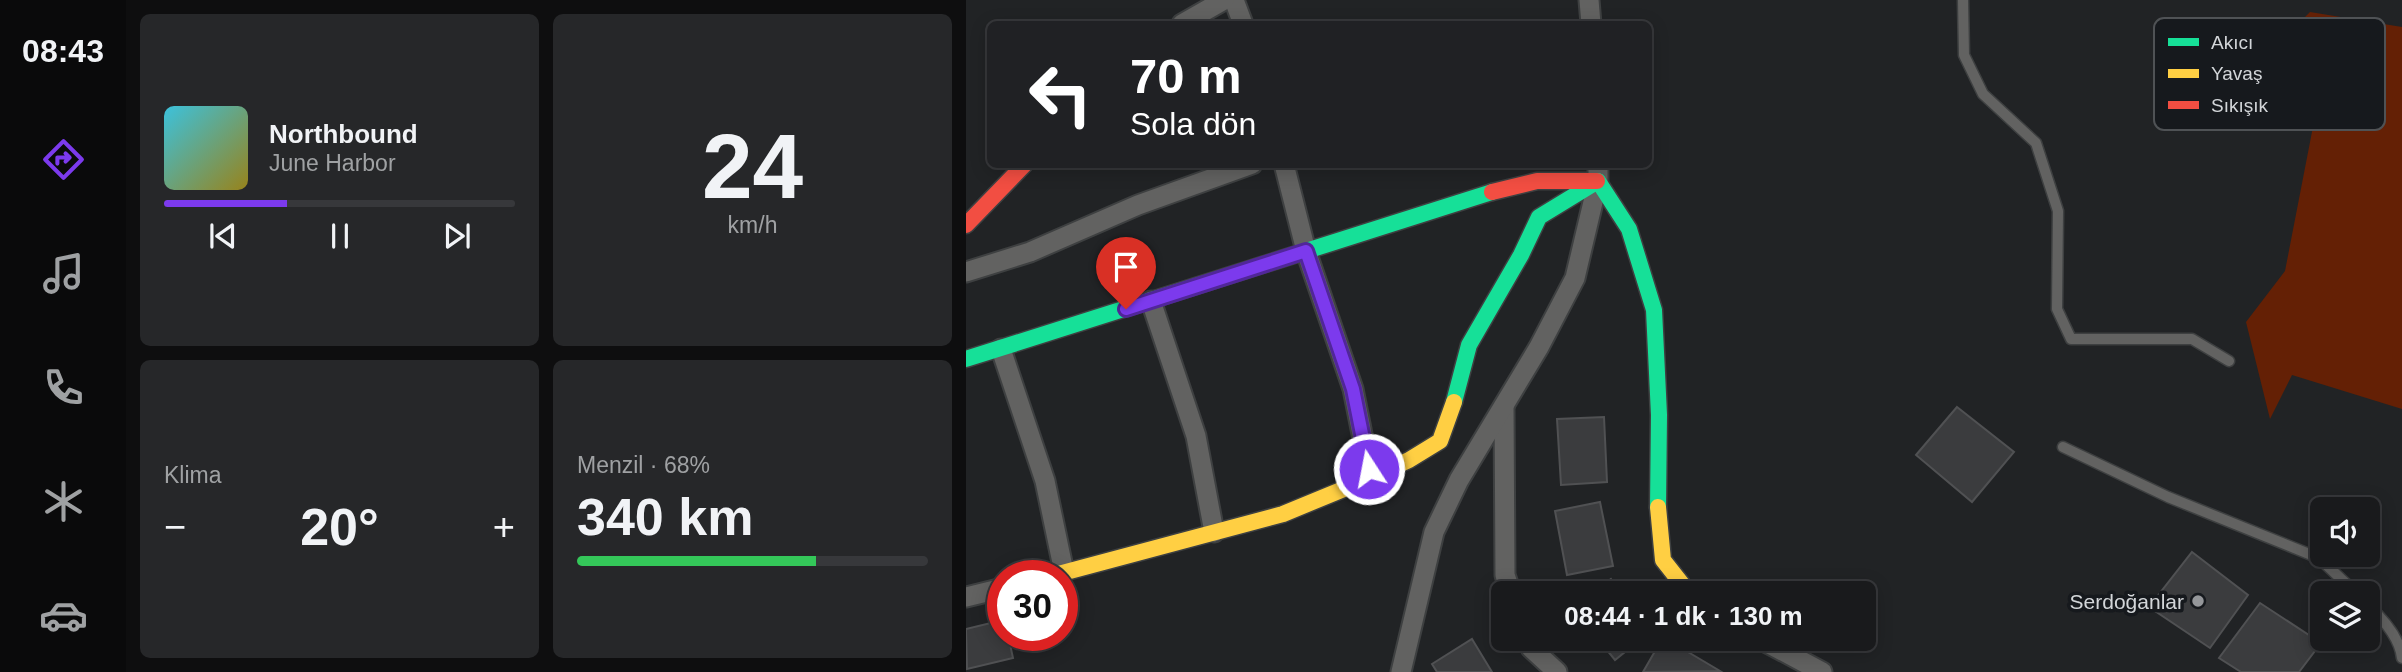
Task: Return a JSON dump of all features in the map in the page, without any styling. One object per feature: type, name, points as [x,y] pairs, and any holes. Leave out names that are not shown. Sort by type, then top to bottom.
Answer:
[{"type":"street","points":[[1187,21],[1223,0]]},
{"type":"street","points":[[1234,0],[1242,21]]},
{"type":"street","points":[[1589,0],[1591,21]]},
{"type":"street","points":[[966,225],[1021,168]]},
{"type":"street","points":[[966,272],[1030,252],[1138,205],[1241,168]]},
{"type":"street","points":[[1285,168],[1306,251],[1353,389],[1369,469],[1368,479]]},
{"type":"street","points":[[966,359],[1468,197],[1537,181],[1598,173]]},
{"type":"street","points":[[1401,672],[1434,532],[1458,480],[1504,406],[1575,278],[1598,173]]},
{"type":"street","points":[[1078,568],[1283,514],[1409,460],[1440,440],[1456,397],[1469,345],[1539,217],[1598,173]]},
{"type":"street","points":[[1598,173],[1629,229],[1654,310],[1659,415],[1657,493],[1663,560],[1680,581]]},
{"type":"street","points":[[1151,301],[1196,436],[1214,532]]},
{"type":"street","points":[[1001,349],[1045,481],[1055,560]]},
{"type":"street","points":[[1504,406],[1507,581]]},
{"type":"street","points":[[966,597],[987,592]]},
{"type":"street","points":[[1534,651],[1557,672]]},
{"type":"street","points":[[1783,651],[1822,672]]},
{"type":"lane","points":[[1963,0],[1964,55],[1983,94],[2036,143],[2040,154],[2058,211],[2057,309],[2071,339],[2192,339],[2229,361]]},
{"type":"lane","points":[[2063,447],[2168,498],[2319,558],[2343,581]]},
{"type":"lane","points":[[2380,616],[2401,651],[2402,658]]},
{"type":"shaded area","points":[[2310,12],[2347,18],[2304,18]]},
{"type":"shaded area","points":[[2385,24],[2402,27],[2402,409],[2292,375],[2270,419],[2246,322],[2285,271],[2312,130],[2385,130]]},
{"type":"building","points":[[1957,407],[2014,452],[1972,502],[1916,455]]},
{"type":"building","points":[[1604,417],[1607,482],[1561,485],[1557,419]]},
{"type":"building","points":[[1600,502],[1613,566],[1567,575],[1555,511]]},
{"type":"building","name":"Serdoğanlar","points":[[2192,552],[2248,595],[2210,648],[2149,607]]},
{"type":"building","name":"Serdoğanlar","points":[[2260,603],[2310,636],[2310,651],[2315,651],[2299,672],[2241,672],[2219,658]]},
{"type":"building","points":[[987,624],[987,651],[1011,651],[1013,658],[967,669],[966,629]]},
{"type":"building","points":[[1472,639],[1492,672],[1437,672],[1432,664]]},
{"type":"building","points":[[1608,651],[1626,651],[1615,660]]},
{"type":"building","points":[[1655,651],[1686,651],[1720,671],[1643,672]]},
{"type":"traffic: fast","points":[[1598,181],[1629,229],[1654,310],[1659,415],[1658,507]]},
{"type":"traffic: fast","points":[[1454,402],[1469,345],[1521,255],[1539,217],[1598,181]]},
{"type":"traffic: fast","points":[[966,359],[1492,192]]},
{"type":"traffic: slow","points":[[1078,569],[1283,514],[1368,479],[1409,460],[1440,441],[1454,402]]},
{"type":"traffic: slow","points":[[1658,507],[1663,560],[1680,581]]},
{"type":"traffic: jam","points":[[966,225],[1021,168]]},
{"type":"traffic: jam","points":[[1492,192],[1537,181],[1597,181]]},
{"type":"place","name":"Serdoğanlar","points":[[2198,601]]},
{"type":"route","points":[[1126,309],[1306,251],[1353,389],[1369,469]]}]
